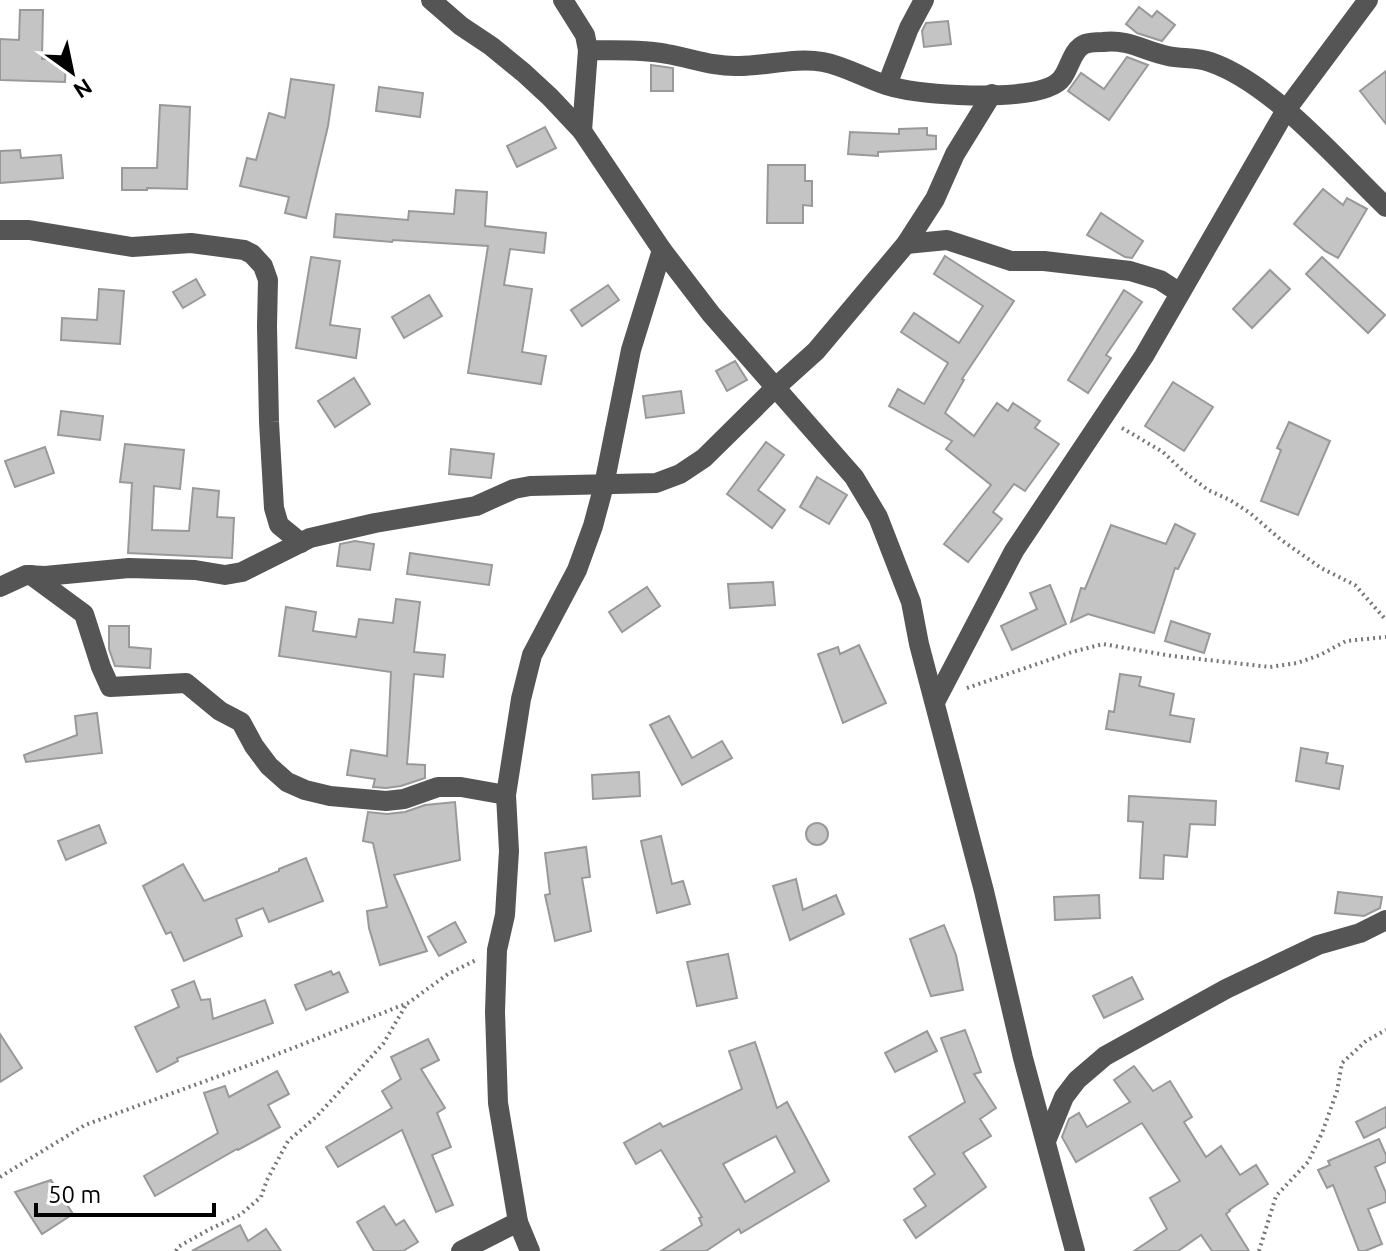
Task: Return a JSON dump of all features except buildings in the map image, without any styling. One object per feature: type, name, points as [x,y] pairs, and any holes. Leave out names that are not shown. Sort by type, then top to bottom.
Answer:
[{"type":"street","points":[[431,0],[524,73],[582,131],[662,250],[711,314],[854,477],[878,517],[911,602],[1023,1058],[1075,1251]]},
{"type":"street","points":[[563,0],[585,35],[588,50],[582,131]]},
{"type":"street","points":[[887,85],[909,28],[924,0]]},
{"type":"street","points":[[935,702],[1014,551],[1144,356],[1286,110],[1368,0]]},
{"type":"street","points":[[588,50],[667,53],[711,64],[738,66],[821,61],[887,85],[958,95],[1045,90],[1064,77],[1081,46],[1115,40],[1167,56],[1208,61],[1239,75],[1286,110],[1386,207]]},
{"type":"street","points":[[0,587],[26,575],[129,568],[195,570],[225,575],[242,572],[310,538],[375,523],[476,506],[514,489],[656,483],[680,474],[704,458],[816,351],[906,244],[935,199],[955,154],[992,94]]},
{"type":"street","points":[[0,230],[29,230],[132,247],[191,243],[244,250],[252,254],[263,266],[268,280],[267,354],[274,508],[279,525],[301,543]]},
{"type":"street","points":[[906,244],[947,240],[1011,261],[1044,261],[1130,271],[1160,280],[1180,293]]},
{"type":"street","points":[[530,1251],[518,1222],[498,1103],[495,1012],[497,950],[505,915],[509,851],[506,795],[521,699],[532,655],[577,570],[593,526],[631,350],[662,250]]},
{"type":"street","points":[[31,575],[84,614],[110,687],[186,683],[220,711],[241,722],[269,766],[287,782],[330,796],[386,801],[404,799],[438,787],[461,787],[506,795]]},
{"type":"street","points":[[1046,1141],[1064,1097],[1077,1080],[1105,1056],[1239,983],[1318,945],[1360,933],[1386,920]]},
{"type":"street","points":[[461,1251],[518,1222]]},
{"type":"path","points":[[1104,416],[1163,452],[1208,490],[1250,513],[1321,568],[1355,585],[1386,620]]},
{"type":"path","points":[[935,702],[977,683],[1103,644],[1172,656],[1270,667],[1297,663],[1346,641],[1386,637]]},
{"type":"path","points":[[0,1177],[85,1125],[408,1003],[448,974],[497,950]]},
{"type":"path","points":[[176,1251],[210,1229],[240,1215],[261,1197],[288,1141],[317,1116],[383,1044],[408,1003]]},
{"type":"path","points":[[1259,1251],[1276,1196],[1308,1162],[1322,1133],[1337,1091],[1342,1063],[1366,1041],[1386,1030]]}]
